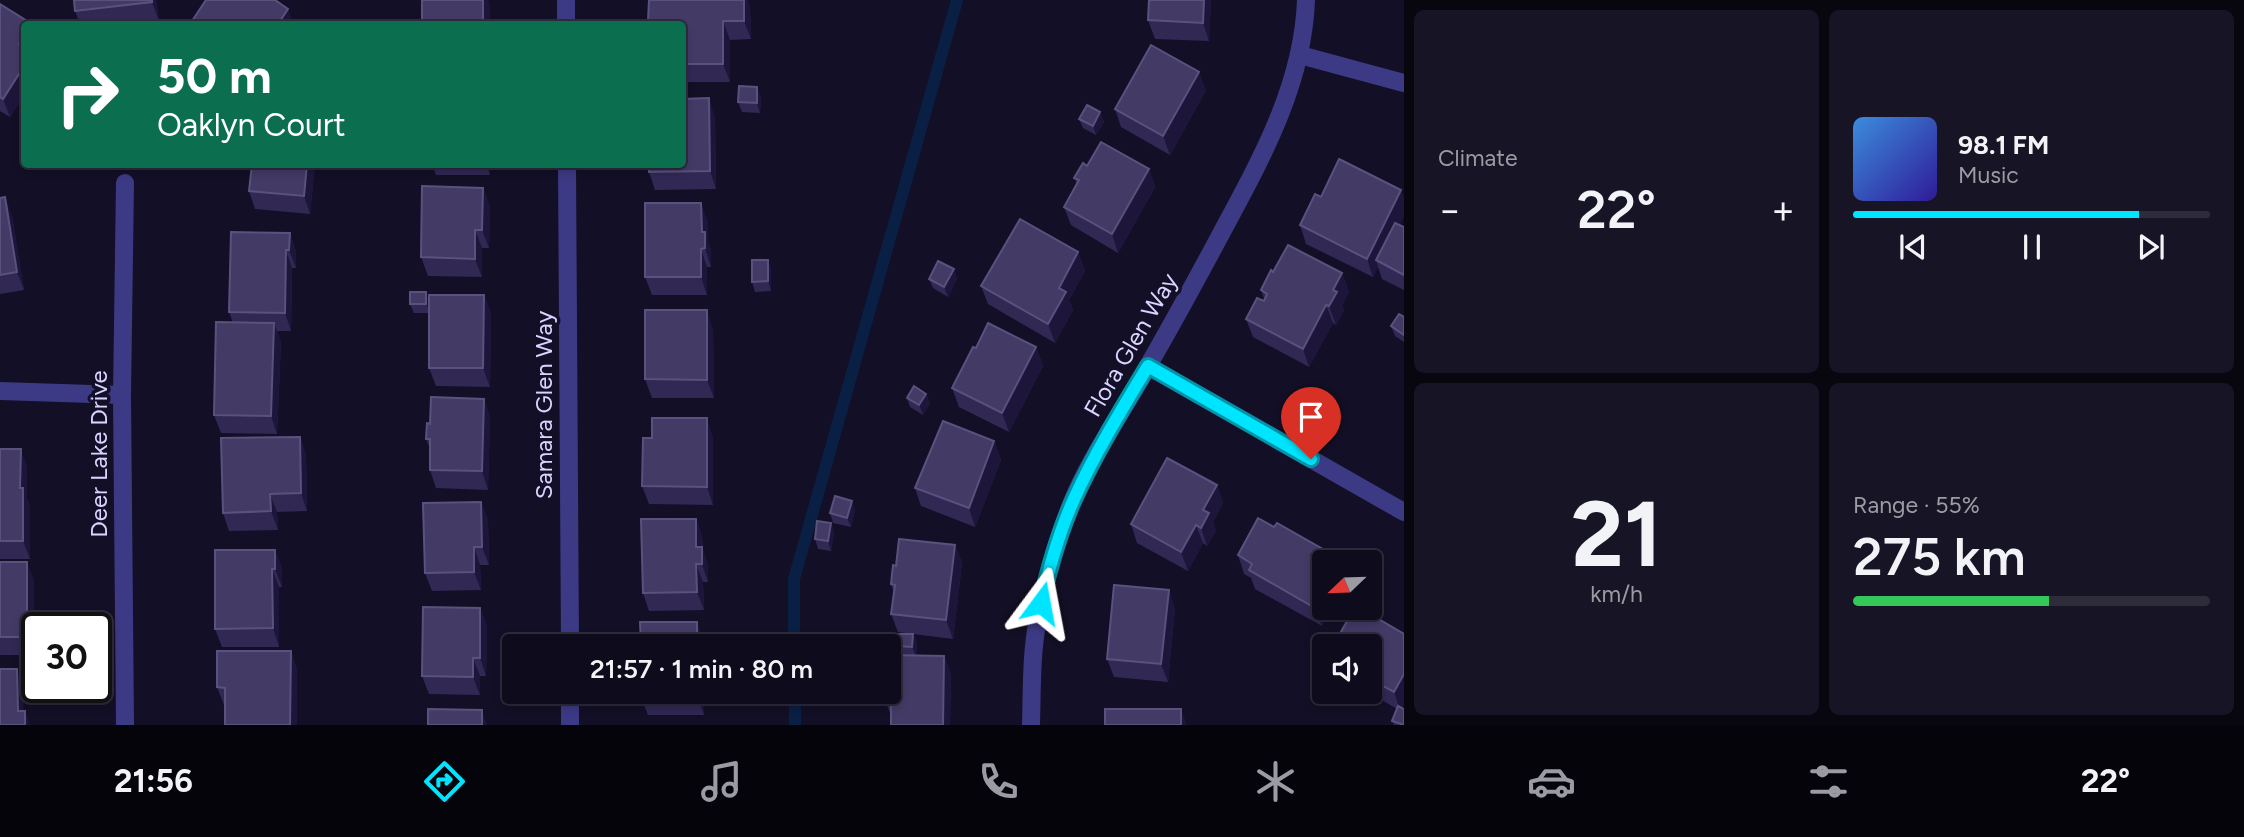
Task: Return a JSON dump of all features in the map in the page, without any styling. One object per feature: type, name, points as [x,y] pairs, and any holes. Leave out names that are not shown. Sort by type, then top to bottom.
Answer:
[{"type":"street","points":[[566,0],[566,21]]},
{"type":"street","name":"Flora Glen Way","points":[[1031,725],[1037,621],[1049,567],[1073,500],[1171,327],[1272,136],[1300,55],[1306,0]]},
{"type":"street","points":[[1300,55],[1404,83]]},
{"type":"street","name":"Samara Glen Way","points":[[567,168],[570,634]]},
{"type":"street","name":"Deer Lake Drive","points":[[125,183],[122,395],[125,725]]},
{"type":"street","points":[[1148,366],[1404,512]]},
{"type":"street","points":[[0,391],[122,395]]},
{"type":"street","points":[[570,704],[570,725]]},
{"type":"building","points":[[74,0],[152,0],[152,2],[75,11]]},
{"type":"building","points":[[206,0],[275,0],[288,9],[280,21],[192,21]]},
{"type":"building","points":[[422,0],[483,0],[483,20],[422,21]]},
{"type":"building","points":[[649,0],[744,0],[744,21],[723,21],[723,64],[686,64],[686,21],[648,21]]},
{"type":"building","points":[[1149,0],[1204,0],[1203,23],[1148,20]]},
{"type":"building","points":[[0,4],[27,21],[21,21],[21,71],[3,99],[0,97]]},
{"type":"building","points":[[1151,45],[1199,72],[1163,136],[1115,109]]},
{"type":"building","points":[[739,86],[757,87],[757,103],[738,102]]},
{"type":"building","points":[[709,98],[710,171],[649,172],[649,168],[686,168],[686,99]]},
{"type":"building","points":[[1087,105],[1100,112],[1093,126],[1079,119]]},
{"type":"building","points":[[1101,142],[1149,169],[1112,234],[1064,207],[1079,180],[1074,178],[1083,163],[1087,166]]},
{"type":"building","points":[[1339,159],[1401,190],[1367,259],[1300,225],[1315,194],[1321,197]]},
{"type":"building","points":[[252,168],[307,168],[304,196],[249,191]]},
{"type":"building","points":[[422,186],[483,188],[482,230],[475,230],[475,259],[421,257]]},
{"type":"building","points":[[5,197],[17,272],[0,275],[0,198]]},
{"type":"building","points":[[645,203],[701,203],[705,248],[701,249],[701,277],[645,277]]},
{"type":"building","points":[[1020,219],[1078,252],[1059,288],[1066,292],[1048,324],[981,286]]},
{"type":"building","points":[[1395,223],[1404,227],[1404,275],[1376,260]]},
{"type":"building","points":[[231,232],[290,233],[289,250],[286,250],[285,313],[229,312]]},
{"type":"building","points":[[1288,245],[1342,273],[1333,290],[1337,292],[1329,306],[1326,305],[1303,349],[1246,319],[1257,298],[1264,301],[1267,294],[1261,290]]},
{"type":"building","points":[[752,260],[768,260],[768,281],[752,282]]},
{"type":"building","points":[[938,261],[954,269],[944,287],[929,279]]},
{"type":"building","points":[[410,292],[426,292],[426,304],[410,304]]},
{"type":"building","points":[[429,295],[484,295],[483,368],[429,368]]},
{"type":"building","points":[[645,310],[707,310],[707,380],[645,379]]},
{"type":"building","points":[[1399,314],[1404,317],[1404,335],[1391,326]]},
{"type":"building","points":[[216,322],[274,323],[271,416],[214,415]]},
{"type":"building","points":[[988,323],[1036,347],[1002,413],[952,388]]},
{"type":"building","points":[[914,386],[926,394],[919,405],[907,398]]},
{"type":"building","points":[[431,397],[484,399],[482,471],[430,470],[430,439],[426,439],[427,423],[430,424]]},
{"type":"building","points":[[652,418],[707,418],[707,487],[642,486],[643,438],[652,438]]},
{"type":"building","points":[[943,421],[994,441],[969,508],[915,488]]},
{"type":"building","points":[[300,437],[301,493],[270,494],[271,511],[223,513],[221,438]]},
{"type":"building","points":[[0,449],[21,449],[23,541],[0,541]]},
{"type":"building","points":[[1167,458],[1217,485],[1203,510],[1209,513],[1201,528],[1196,525],[1181,552],[1131,524]]},
{"type":"building","points":[[835,496],[852,501],[847,518],[830,513]]},
{"type":"building","points":[[481,502],[482,547],[474,547],[474,572],[425,573],[423,503]]},
{"type":"building","points":[[1258,518],[1274,527],[1277,523],[1324,550],[1312,550],[1312,606],[1249,570],[1252,564],[1238,555]]},
{"type":"building","points":[[641,519],[696,519],[696,547],[702,547],[702,564],[696,564],[697,592],[643,593]]},
{"type":"building","points":[[817,521],[831,523],[828,541],[815,539]]},
{"type":"building","points":[[899,539],[955,545],[946,620],[891,614],[895,585],[891,584],[893,565],[896,566]]},
{"type":"building","points":[[215,550],[275,550],[275,569],[272,569],[273,628],[215,629]]},
{"type":"building","points":[[0,562],[27,562],[27,612],[21,612],[21,637],[0,637]]},
{"type":"building","points":[[1114,585],[1169,590],[1161,664],[1107,659]]},
{"type":"building","points":[[423,607],[480,608],[480,658],[473,658],[473,677],[422,676]]},
{"type":"building","points":[[1348,620],[1380,620],[1404,634],[1404,674],[1394,692],[1382,686],[1382,634],[1340,634]]},
{"type":"building","points":[[640,622],[697,622],[697,634],[640,634]]},
{"type":"building","points":[[901,634],[913,634],[912,647],[901,646]]},
{"type":"building","points":[[217,651],[291,651],[290,725],[225,725],[225,688],[217,687]]},
{"type":"building","points":[[901,655],[944,656],[943,725],[891,725],[891,704],[901,704]]},
{"type":"building","points":[[0,669],[17,669],[18,711],[25,711],[25,725],[0,725]]},
{"type":"building","points":[[1398,706],[1404,709],[1404,725],[1392,721]]},
{"type":"building","points":[[428,709],[482,710],[482,725],[428,725]]},
{"type":"building","points":[[1105,709],[1181,709],[1181,725],[1105,725]]},
{"type":"waterway","points":[[794,634],[794,579],[957,0]]},
{"type":"waterway","points":[[795,704],[795,725]]},
{"type":"route","points":[[1041,603],[1049,567],[1073,500],[1148,366],[1311,459]]}]
